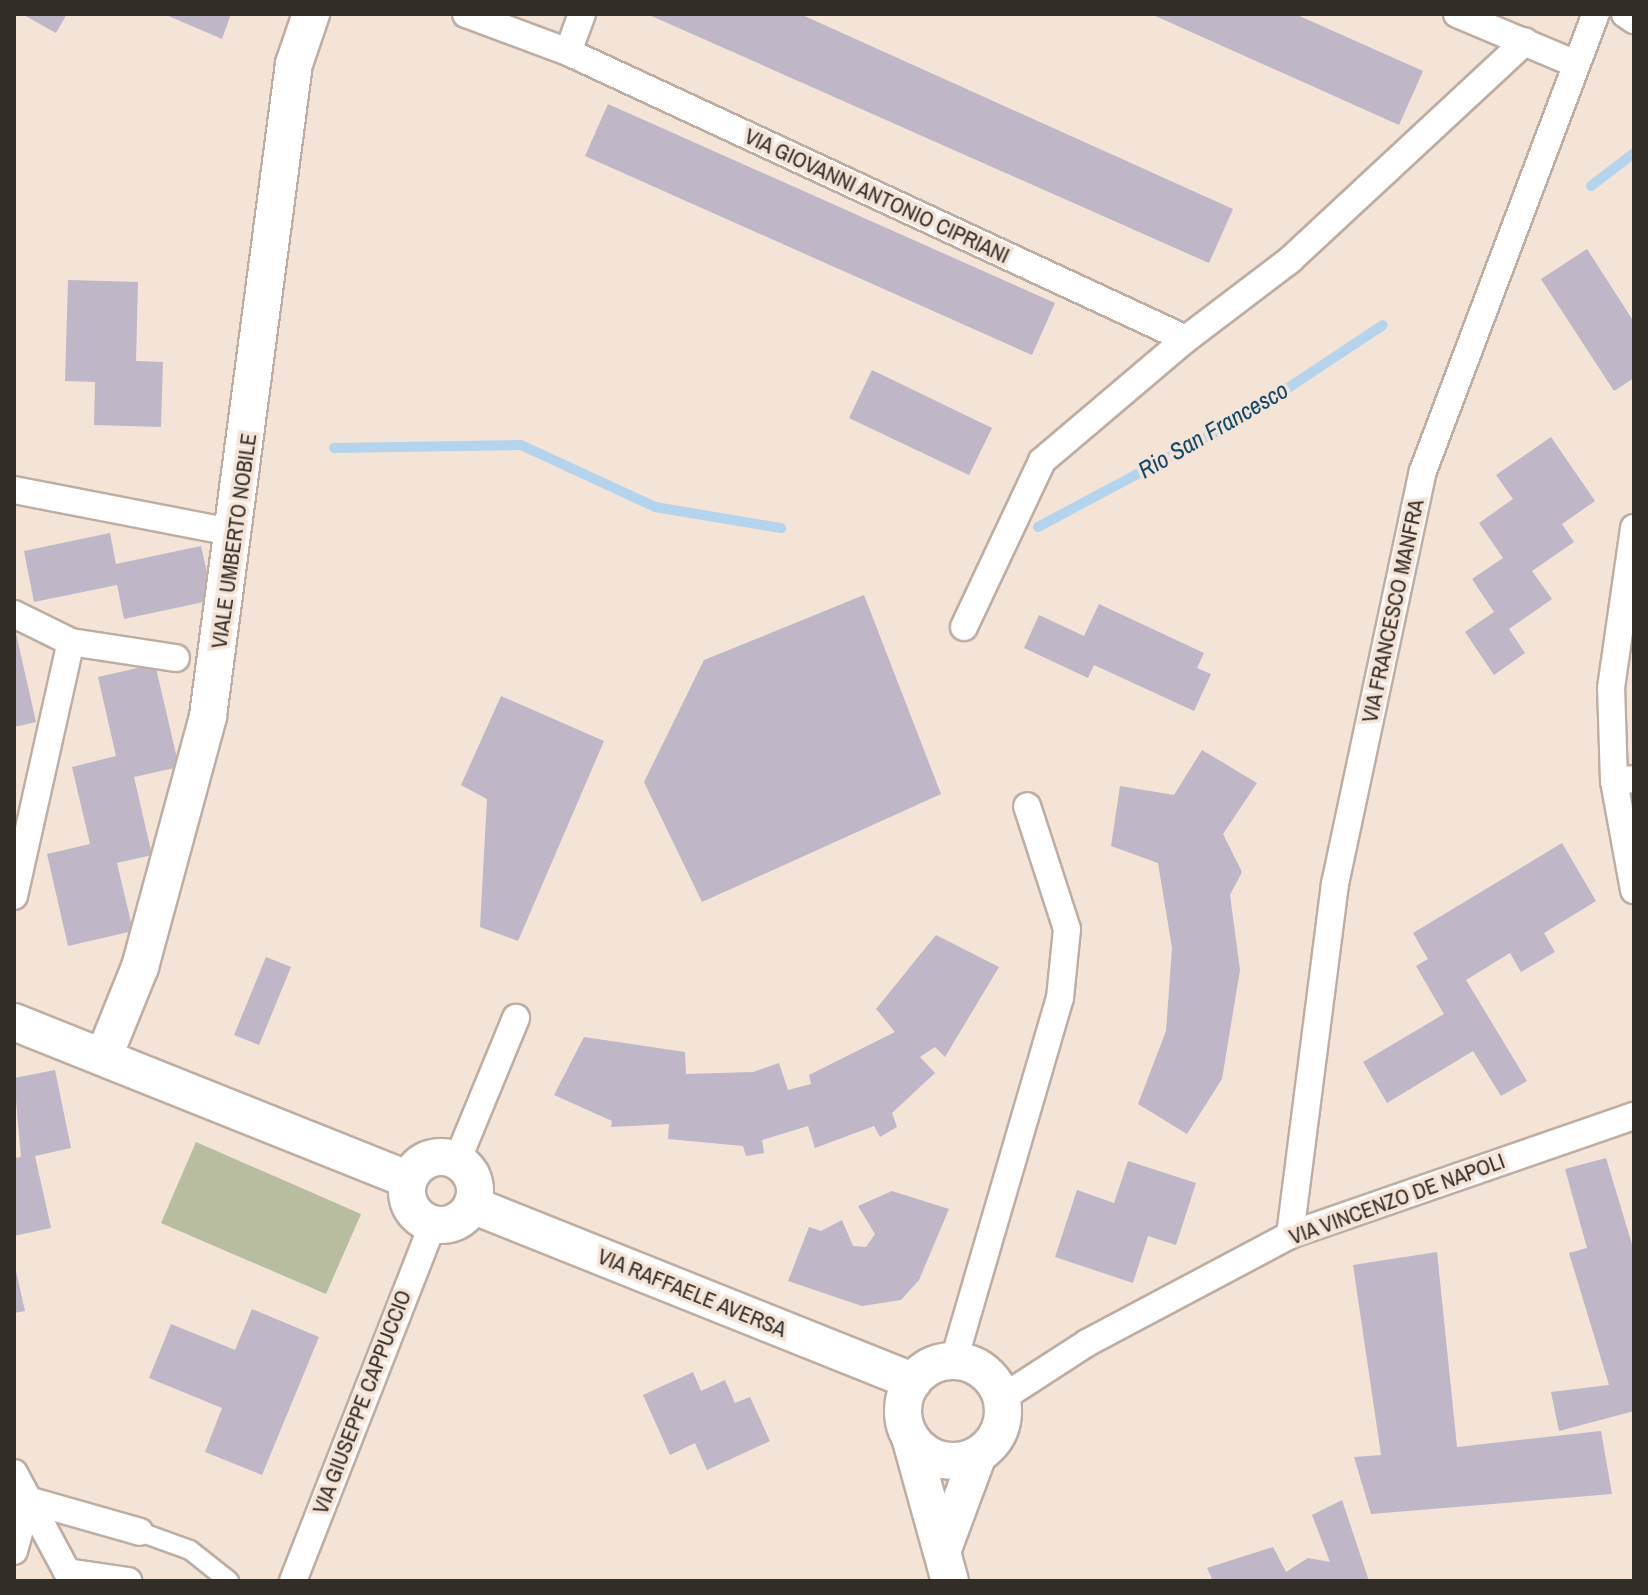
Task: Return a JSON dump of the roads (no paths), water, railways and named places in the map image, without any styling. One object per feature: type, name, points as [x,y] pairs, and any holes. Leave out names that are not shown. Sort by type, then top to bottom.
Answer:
[{"type":"main road","name":"VIALE UMBERTO NOBILE","points":[[104,1056],[140,967],[216,664],[236,533],[294,64],[311,14]]},
{"type":"main road","points":[[14,1022],[409,1180]]},
{"type":"main road","points":[[435,1157],[457,1161],[475,1186],[472,1205],[456,1222],[433,1224],[411,1206],[409,1180],[435,1157]]},
{"type":"main road","name":"VIA RAFFAELE AVERSA","points":[[472,1205],[913,1381]]},
{"type":"main road","points":[[954,1360],[985,1371],[1002,1398],[1000,1431],[978,1455],[946,1565],[903,1409],[913,1381],[954,1360]]},
{"type":"main road","points":[[910,1437],[948,1461],[978,1455]]},
{"type":"street","name":"VIA GIOVANNI ANTONIO CIPRIANI","points":[[466,14],[568,52],[1186,339]]},
{"type":"street","points":[[568,52],[582,14]]},
{"type":"street","points":[[1457,14],[1576,64]]},
{"type":"street","name":"VIA FRANCESCO MANFRA","points":[[1290,1235],[1335,884],[1423,471],[1596,14]]},
{"type":"street","points":[[1625,14],[1634,20]]},
{"type":"street","points":[[964,627],[1042,461],[1186,339],[1290,260],[1525,42]]},
{"type":"street","points":[[14,490],[236,533]]},
{"type":"street","points":[[1634,528],[1611,688],[1624,780],[1634,890]]},
{"type":"street","points":[[14,614],[71,642],[216,664]]},
{"type":"street","points":[[14,896],[71,642]]},
{"type":"street","points":[[954,1360],[1060,998],[1067,929],[1027,806]]},
{"type":"street","points":[[457,1161],[516,1018]]},
{"type":"street","name":"VIA VINCENZO DE NAPOLI","points":[[1002,1398],[1087,1343],[1290,1235],[1634,1116]]},
{"type":"street","name":"VIA GIUSEPPE CAPPUCCIO","points":[[293,1581],[433,1224]]},
{"type":"street","points":[[14,1473],[66,1576],[128,1581]]},
{"type":"street","points":[[28,1500],[140,1532],[190,1550],[229,1581]]},
{"type":"street","points":[[14,1551],[28,1500]]},
{"type":"waterway","name":"Rio San Francesco","points":[[1591,186],[1634,153]]},
{"type":"waterway","name":"Rio San Francesco","points":[[1038,527],[1246,416],[1383,325]]},
{"type":"waterway","name":"Rio San Francesco","points":[[334,448],[521,445],[655,507],[781,528]]}]
